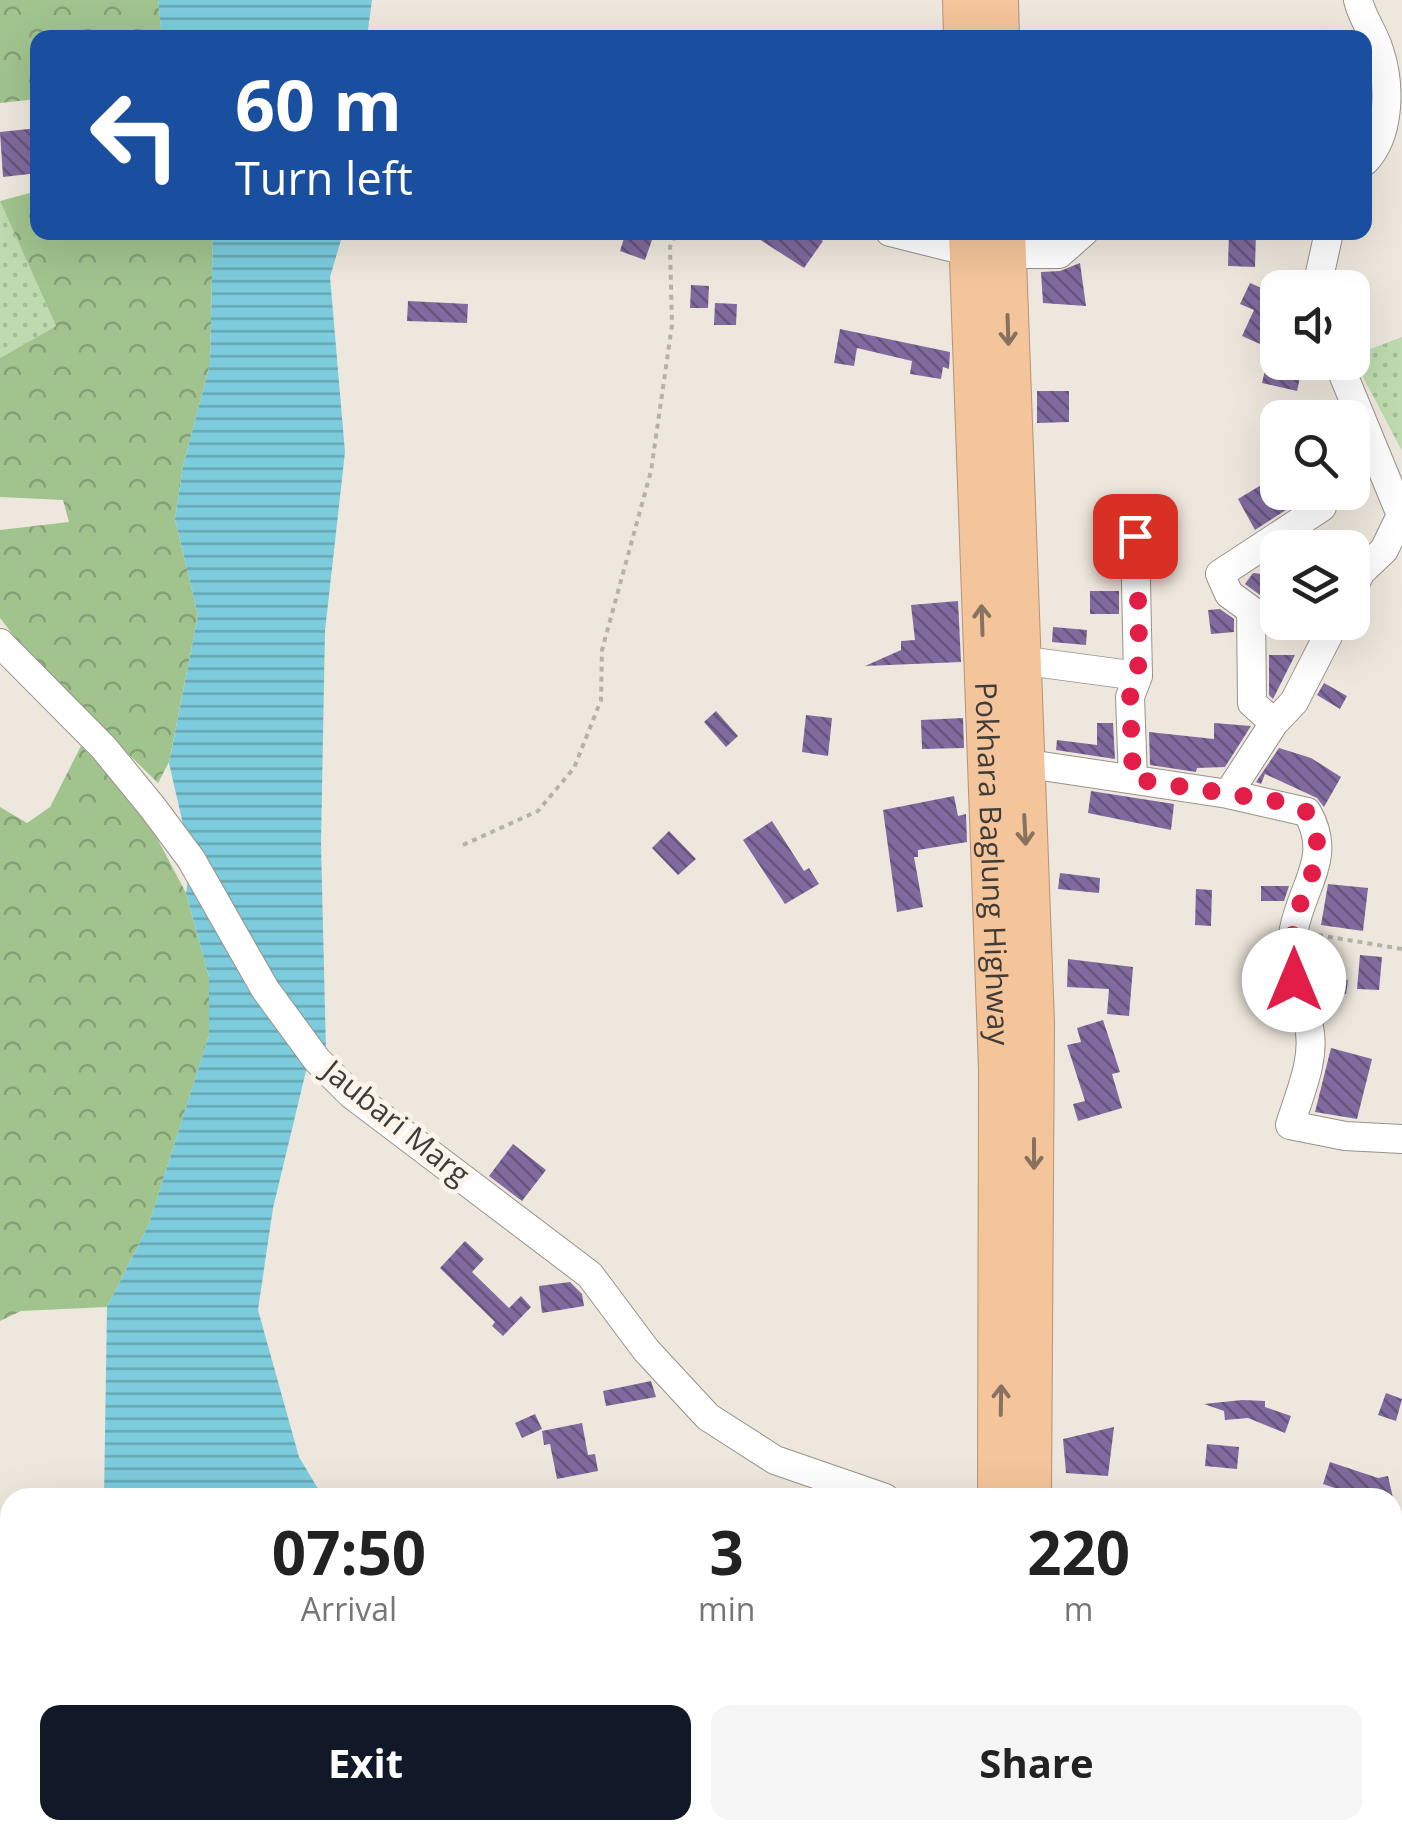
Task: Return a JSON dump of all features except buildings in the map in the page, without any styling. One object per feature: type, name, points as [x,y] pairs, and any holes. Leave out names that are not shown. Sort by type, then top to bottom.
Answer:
[{"type":"highway","points":[[963,0],[964,30]]},
{"type":"highway","points":[[998,0],[999,30]]},
{"type":"highway","name":"Pokhara Baglung Highway","points":[[988,243],[1018,660],[1034,1024],[1030,1488]]},
{"type":"highway","name":"Pokhara Baglung Highway","points":[[988,243],[999,1070],[998,1488]]},
{"type":"street","points":[[1358,0],[1371,30]]},
{"type":"street","points":[[1372,32],[1380,51],[1386,94],[1380,145],[1372,154]]},
{"type":"street","points":[[961,240],[1059,254],[1075,240]]},
{"type":"street","points":[[1320,270],[1321,240]]},
{"type":"street","points":[[1345,380],[1401,515],[1384,550],[1370,563]]},
{"type":"street","points":[[1274,723],[1252,703],[1251,610],[1229,594],[1220,574],[1317,510]]},
{"type":"street","points":[[1133,779],[1130,697],[1138,676],[1135,536]]},
{"type":"street","points":[[1228,794],[1274,723],[1294,702],[1326,640]]},
{"type":"street","name":"Jaubari Marg","points":[[0,643],[104,748],[153,808],[191,860],[265,989],[317,1060],[351,1094],[590,1275],[646,1350],[708,1417],[776,1460],[856,1488]]},
{"type":"street","points":[[1018,660],[1138,676]]},
{"type":"street","points":[[1022,762],[1228,794],[1307,812],[1320,834],[1313,874],[1293,930],[1294,980],[1310,1029],[1309,1060],[1290,1125],[1346,1136],[1402,1139]]},
{"type":"path","points":[[463,845],[538,811],[574,768],[602,700],[602,650],[651,470],[672,325],[673,240]]},
{"type":"path","points":[[1293,930],[1402,949]]},
{"type":"green space","points":[[0,0],[158,0],[161,30],[30,30],[30,100],[0,103]]},
{"type":"green space","points":[[30,193],[30,240],[213,240],[210,364],[183,466],[175,519],[198,615],[169,762],[158,783],[34,662],[0,618],[0,530],[69,522],[63,500],[0,497],[0,358],[56,326],[0,201]]},
{"type":"green space","points":[[0,201],[56,326],[0,358]]},
{"type":"green space","points":[[1402,337],[1402,451],[1365,380],[1370,380],[1370,349]]},
{"type":"green space","points":[[81,746],[140,806],[186,893],[209,977],[209,1035],[149,1224],[107,1307],[21,1311],[0,1321],[0,807],[27,823],[50,807]]},
{"type":"water","points":[[158,0],[372,0],[368,30],[161,30]]},
{"type":"water","points":[[213,240],[341,240],[330,277],[345,452],[325,631],[321,843],[326,1052],[306,1071],[273,1208],[258,1310],[299,1457],[318,1488],[104,1488],[107,1307],[149,1224],[209,1035],[209,977],[186,893],[191,859],[169,763],[198,615],[175,519],[183,466],[210,364]]},
{"type":"route","points":[[1135,536],[1139,620],[1138,676],[1130,697],[1133,779],[1276,801],[1307,812],[1320,834],[1313,874],[1293,930],[1294,980]]}]
